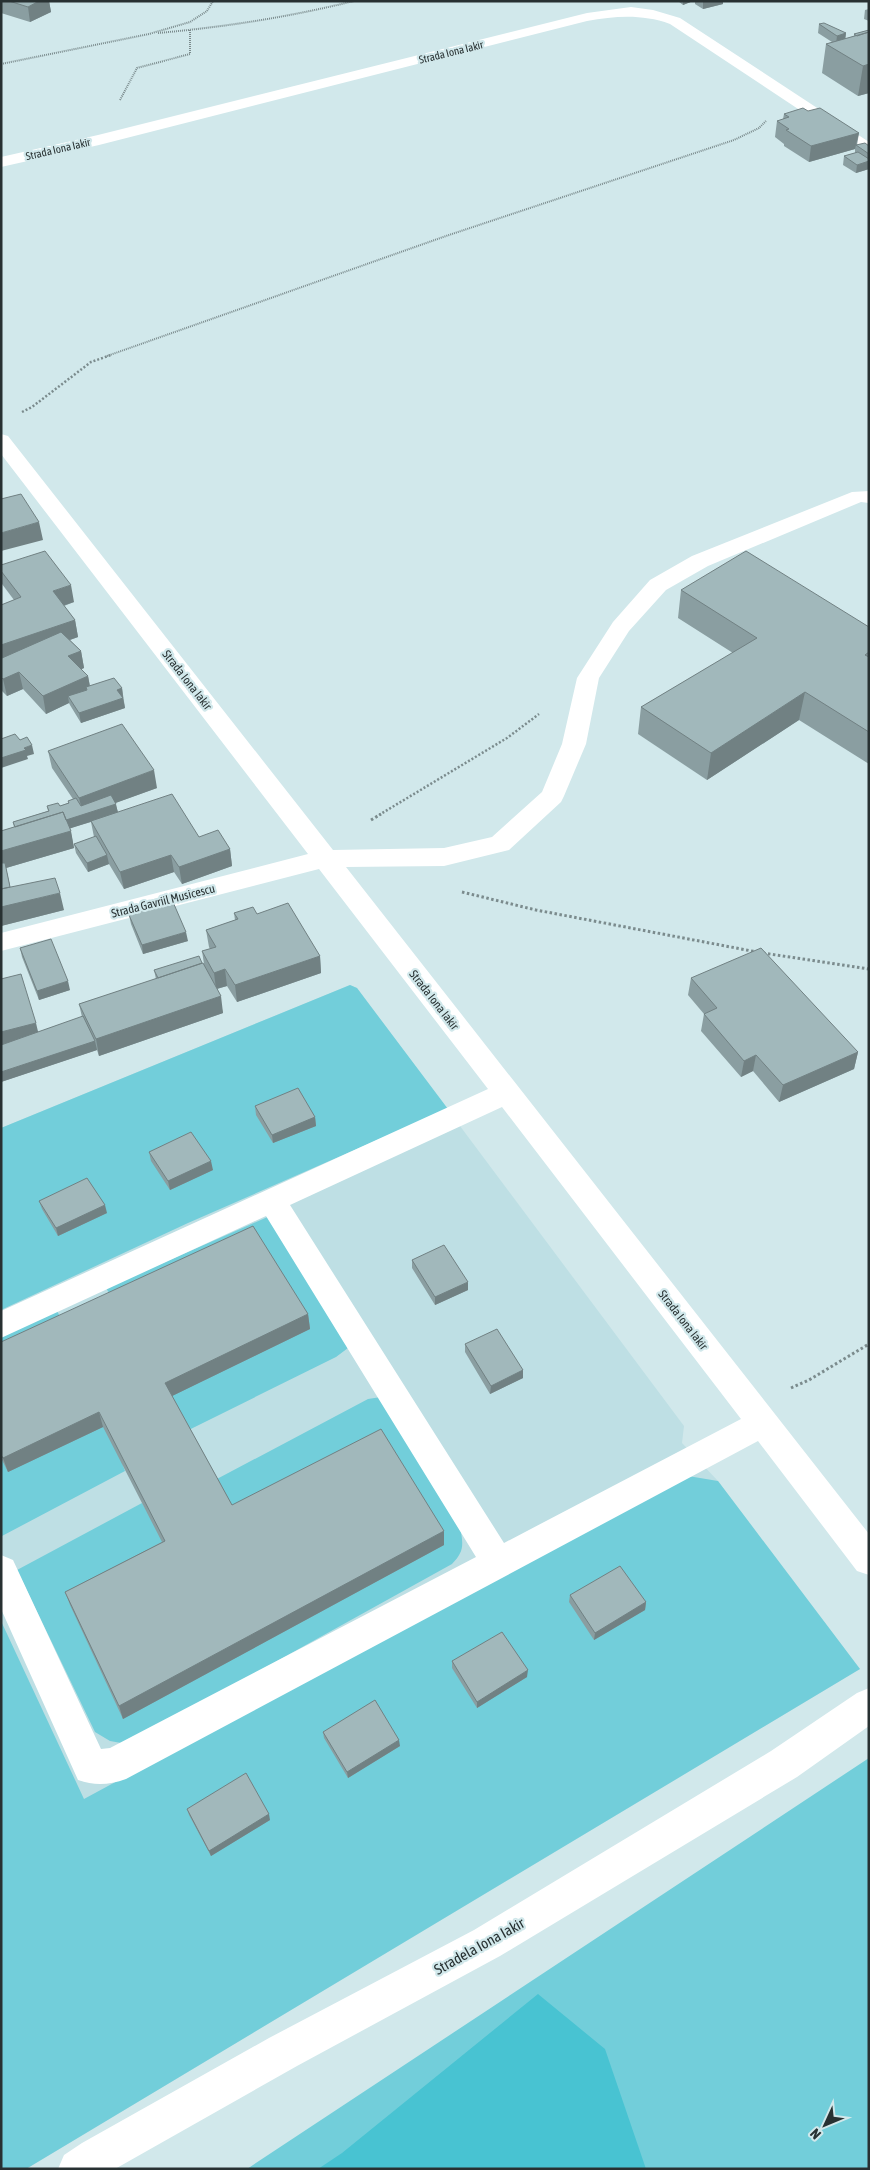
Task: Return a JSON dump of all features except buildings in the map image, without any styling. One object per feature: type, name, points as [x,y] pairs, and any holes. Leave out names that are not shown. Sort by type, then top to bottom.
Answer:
[{"type":"street","name":"Strada Iona Iakir","points":[[1,162],[99,140],[618,11],[640,11],[661,15],[674,21],[869,149]]},
{"type":"street","name":"Strada Iona Iakir","points":[[1,440],[869,1560]]},
{"type":"street","points":[[588,678],[621,627],[658,585],[700,561],[754,538],[859,496],[869,497]]},
{"type":"street","name":"Strada Gavriil Musicescu","points":[[1,942],[322,856],[444,857],[500,844],[552,796],[574,744],[588,678]]},
{"type":"street","points":[[1,1325],[506,1093]]},
{"type":"street","points":[[272,1201],[498,1563]]},
{"type":"street","points":[[1,1571],[91,1767],[113,1766],[498,1563],[756,1415]]},
{"type":"street","name":"Stradela Iona Iakir","points":[[78,2169],[283,2052],[487,1943],[784,1764],[869,1705]]},
{"type":"path","points":[[149,34],[190,22],[206,11],[213,1]]},
{"type":"path","points":[[1,64],[149,34],[224,27],[301,14],[354,1]]},
{"type":"path","points":[[99,140],[137,68],[190,54],[190,29]]},
{"type":"path","points":[[17,415],[32,407],[91,362],[446,236],[734,140],[759,128],[792,99]]},
{"type":"path","points":[[322,856],[507,738],[588,678]]},
{"type":"path","points":[[459,892],[546,912],[777,955],[869,969]]},
{"type":"path","points":[[756,1415],[869,1344]]},
{"type":"shaded area","points":[[350,985],[357,988],[684,1426],[682,1443],[718,1481],[860,1669],[26,2169],[1,2169],[1,1128]]},
{"type":"shaded area","points":[[350,985],[357,988],[448,1109],[188,1223],[1,1310],[1,1128]]},
{"type":"shaded area","points":[[272,1215],[348,1348],[336,1357],[122,1463],[125,1471],[2,1536],[1,1336],[57,1311],[67,1329],[117,1306],[106,1288]]},
{"type":"shaded area","points":[[381,1397],[460,1526],[462,1547],[452,1564],[127,1744],[110,1741],[95,1732],[17,1570],[142,1503],[149,1515],[368,1399]]},
{"type":"shaded area","points":[[682,1475],[718,1481],[860,1669],[26,2169],[1,2169],[1,1621],[84,1799]]},
{"type":"shaded area","points":[[869,1758],[869,2169],[247,2169]]},
{"type":"shaded area","points":[[538,1994],[605,2049],[646,2169],[318,2169],[342,2153]]}]
